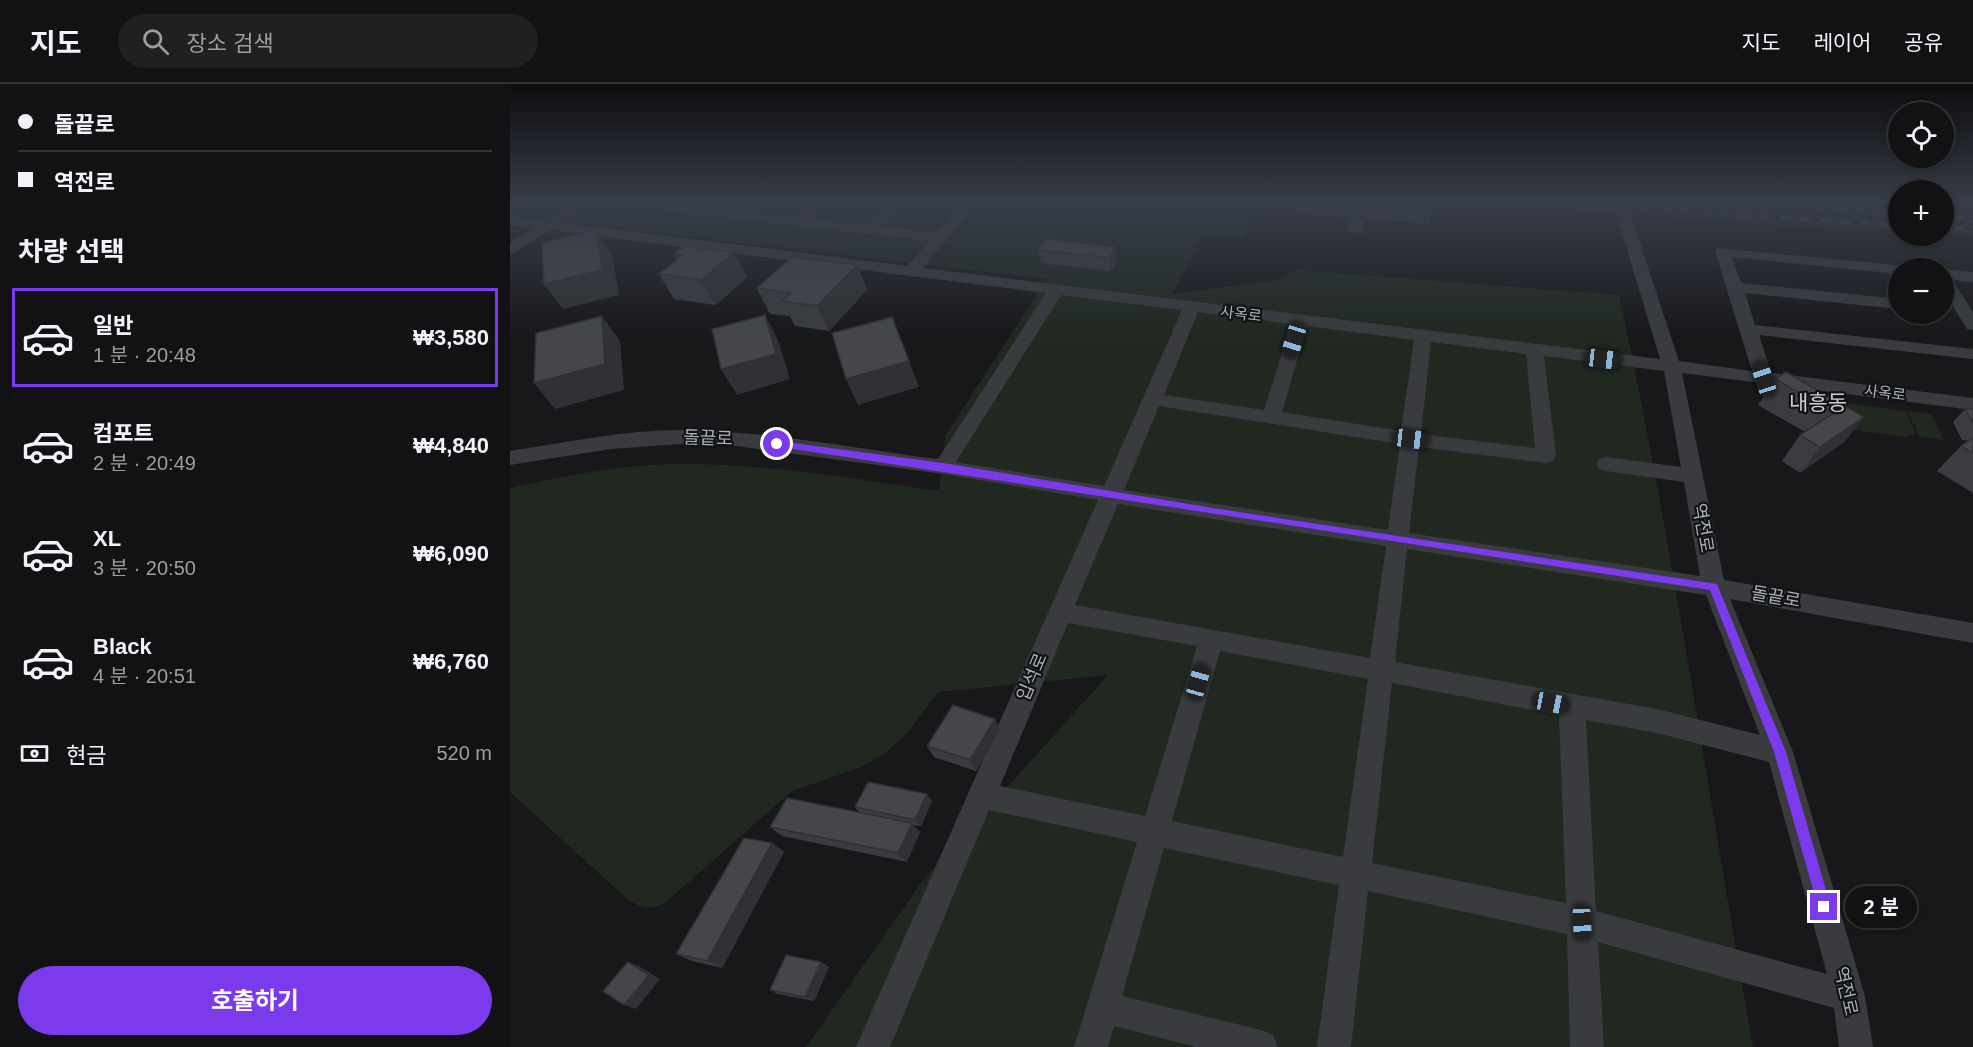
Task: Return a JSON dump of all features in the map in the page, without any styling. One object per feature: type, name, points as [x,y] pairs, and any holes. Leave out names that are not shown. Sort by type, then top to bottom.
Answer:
[{"type":"street","name":"사옥로","points":[[723,248],[1973,404]]},
{"type":"street","points":[[911,272],[932,248]]},
{"type":"street","name":"역전로","points":[[1633,248],[1672,368],[1714,587],[1780,752],[1849,996],[1856,1047]]},
{"type":"street","points":[[1764,379],[1723,251],[1888,268]]},
{"type":"street","points":[[1954,275],[1973,277]]},
{"type":"street","points":[[1734,287],[1888,303]]},
{"type":"street","points":[[943,466],[1056,290]]},
{"type":"street","points":[[1954,293],[1970,316]]},
{"type":"street","name":"입석로","points":[[873,1047],[1191,308]]},
{"type":"street","points":[[1954,312],[1970,316]]},
{"type":"street","points":[[1271,417],[1300,321]]},
{"type":"street","points":[[1748,328],[1973,354]]},
{"type":"street","points":[[1334,1047],[1383,671],[1423,336]]},
{"type":"street","points":[[1152,399],[1411,439],[1546,456],[1534,350]]},
{"type":"street","name":"돌끝로","points":[[510,458],[611,442],[681,437],[737,439],[943,466],[1219,513],[1714,587],[1973,633]]},
{"type":"street","points":[[1606,464],[1694,476]]},
{"type":"street","points":[[1060,612],[1656,721],[1780,752]]},
{"type":"street","points":[[1091,1047],[1210,639]]},
{"type":"street","points":[[1572,706],[1587,1047]]},
{"type":"street","points":[[981,795],[1582,922],[1849,996]]},
{"type":"street","points":[[1102,1007],[1261,1047]]},
{"type":"shaded area","points":[[782,248],[1195,248],[1172,294],[1279,280],[1295,270],[1619,295],[1673,576],[1753,1047],[806,1047],[921,883],[1108,675],[938,692],[907,733],[887,752],[859,768],[792,791],[665,903],[650,908],[637,905],[627,899],[510,792],[510,488],[614,468],[686,464],[759,467],[939,491],[945,436],[1047,279]]},
{"type":"shaded area","points":[[1829,401],[1906,411],[1915,432],[1905,437],[1842,428]]},
{"type":"shaded area","points":[[1907,411],[1931,414],[1944,440],[1920,437]]},
{"type":"building","points":[[542,248],[599,248],[602,270],[544,284]]},
{"type":"building","points":[[681,248],[734,252],[701,280],[659,274],[683,255],[674,254]]},
{"type":"building","points":[[1039,248],[1115,248],[1109,258],[1038,250]]},
{"type":"building","points":[[792,257],[857,265],[817,306],[782,301],[791,293],[757,288]]},
{"type":"building","points":[[765,315],[776,354],[721,369],[712,329]]},
{"type":"building","points":[[602,316],[605,364],[534,383],[536,333]]},
{"type":"building","points":[[892,317],[909,361],[846,379],[832,333]]},
{"type":"building","points":[[1786,372],[1864,417],[1820,447],[1800,435],[1834,413],[1775,379]]},
{"type":"building","points":[[1965,409],[1973,409],[1973,423]]},
{"type":"building","points":[[1973,438],[1973,453],[1961,446]]},
{"type":"building","points":[[953,705],[995,719],[970,760],[927,746]]},
{"type":"building","points":[[868,782],[927,794],[915,820],[855,807]]},
{"type":"building","points":[[787,798],[912,823],[898,853],[770,827]]},
{"type":"building","points":[[744,838],[772,843],[707,961],[676,954]]},
{"type":"building","points":[[786,955],[821,962],[805,997],[770,990]]},
{"type":"building","points":[[628,962],[649,975],[624,1005],[603,991]]},
{"type":"district","name":"내흥동","points":[[1818,403]]},
{"type":"route","points":[[777,444],[943,466],[1219,513],[1714,587],[1780,752],[1824,907]]}]
